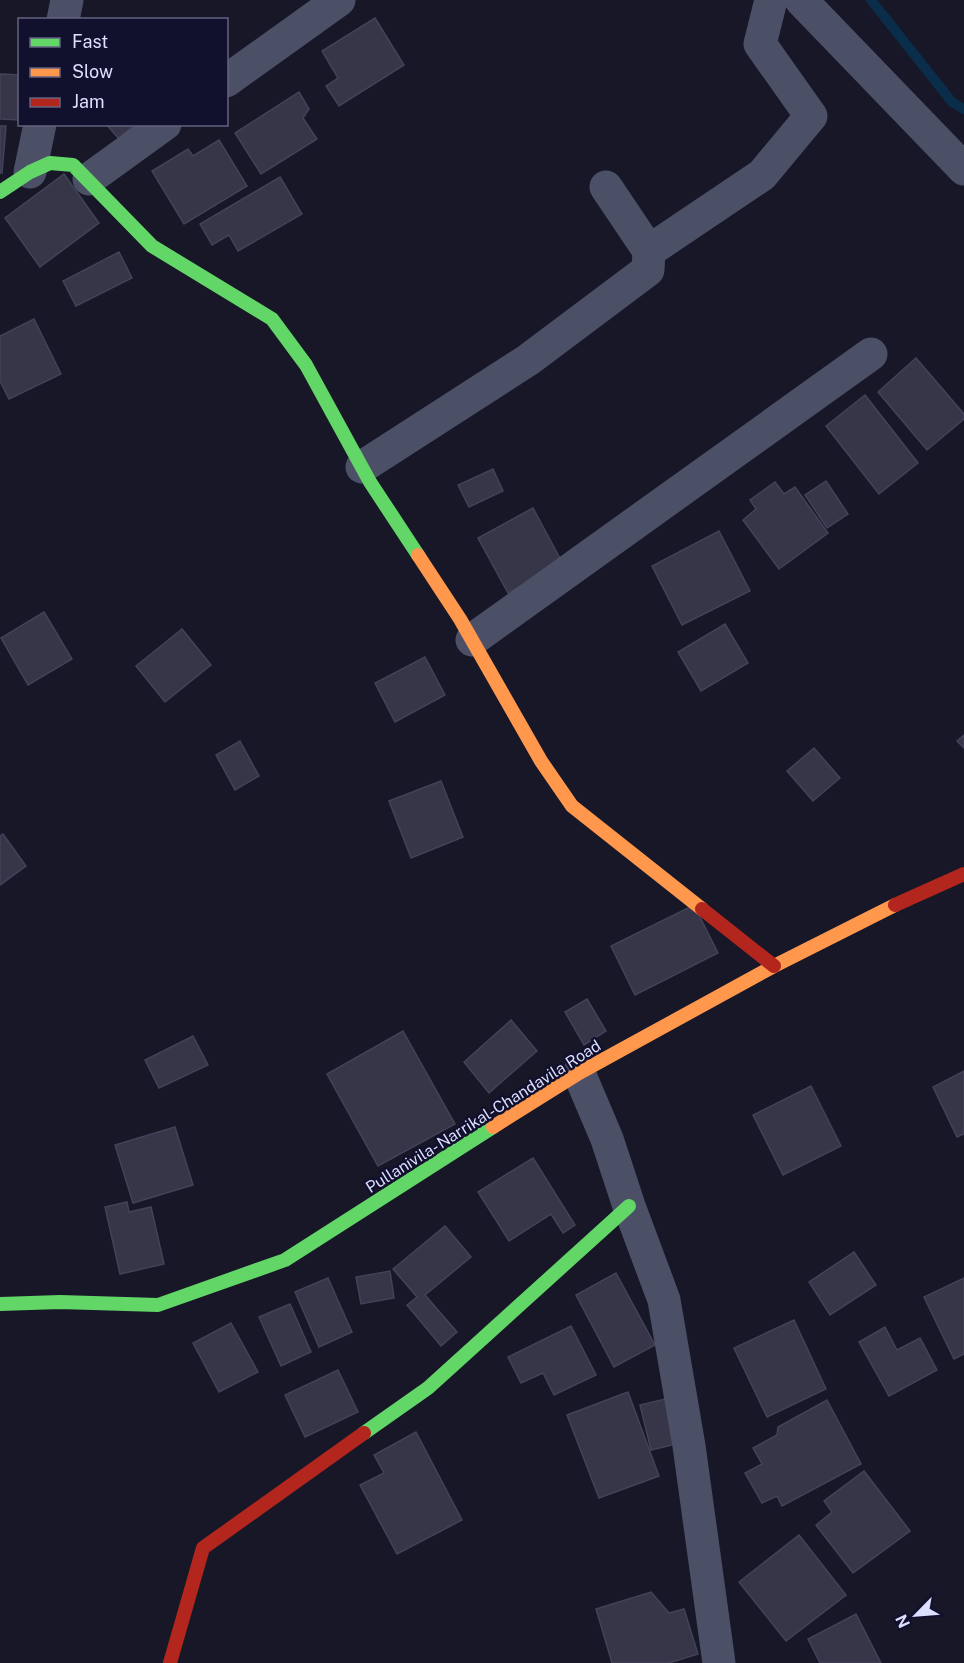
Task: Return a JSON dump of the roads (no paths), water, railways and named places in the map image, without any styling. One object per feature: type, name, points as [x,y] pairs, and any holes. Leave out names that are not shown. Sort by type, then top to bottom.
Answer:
[{"type":"street","points":[[63,18],[67,0]]},
{"type":"street","points":[[228,80],[339,0]]},
{"type":"street","points":[[649,250],[762,175],[811,116],[760,45],[771,0]]},
{"type":"street","points":[[801,0],[964,169]]},
{"type":"street","points":[[30,172],[40,126]]},
{"type":"street","points":[[89,179],[162,126]]},
{"type":"street","points":[[0,192],[30,172],[50,163],[73,165],[152,246],[272,319],[306,365],[362,467],[472,640],[541,761],[572,806],[774,966]]},
{"type":"street","points":[[362,467],[528,360],[648,270],[649,250],[606,187]]},
{"type":"street","points":[[472,640],[871,354]]},
{"type":"street","name":"Pullanivila- Narrikal-Chandavila Road","points":[[0,1304],[60,1302],[158,1305],[285,1260],[579,1073],[774,966],[908,899],[964,874]]},
{"type":"street","points":[[579,1073],[608,1139],[629,1206],[664,1300],[689,1446],[719,1663]]},
{"type":"street","points":[[170,1663],[203,1548],[428,1388],[629,1206]]},
{"type":"waterway","points":[[871,0],[952,102],[964,109]]}]
